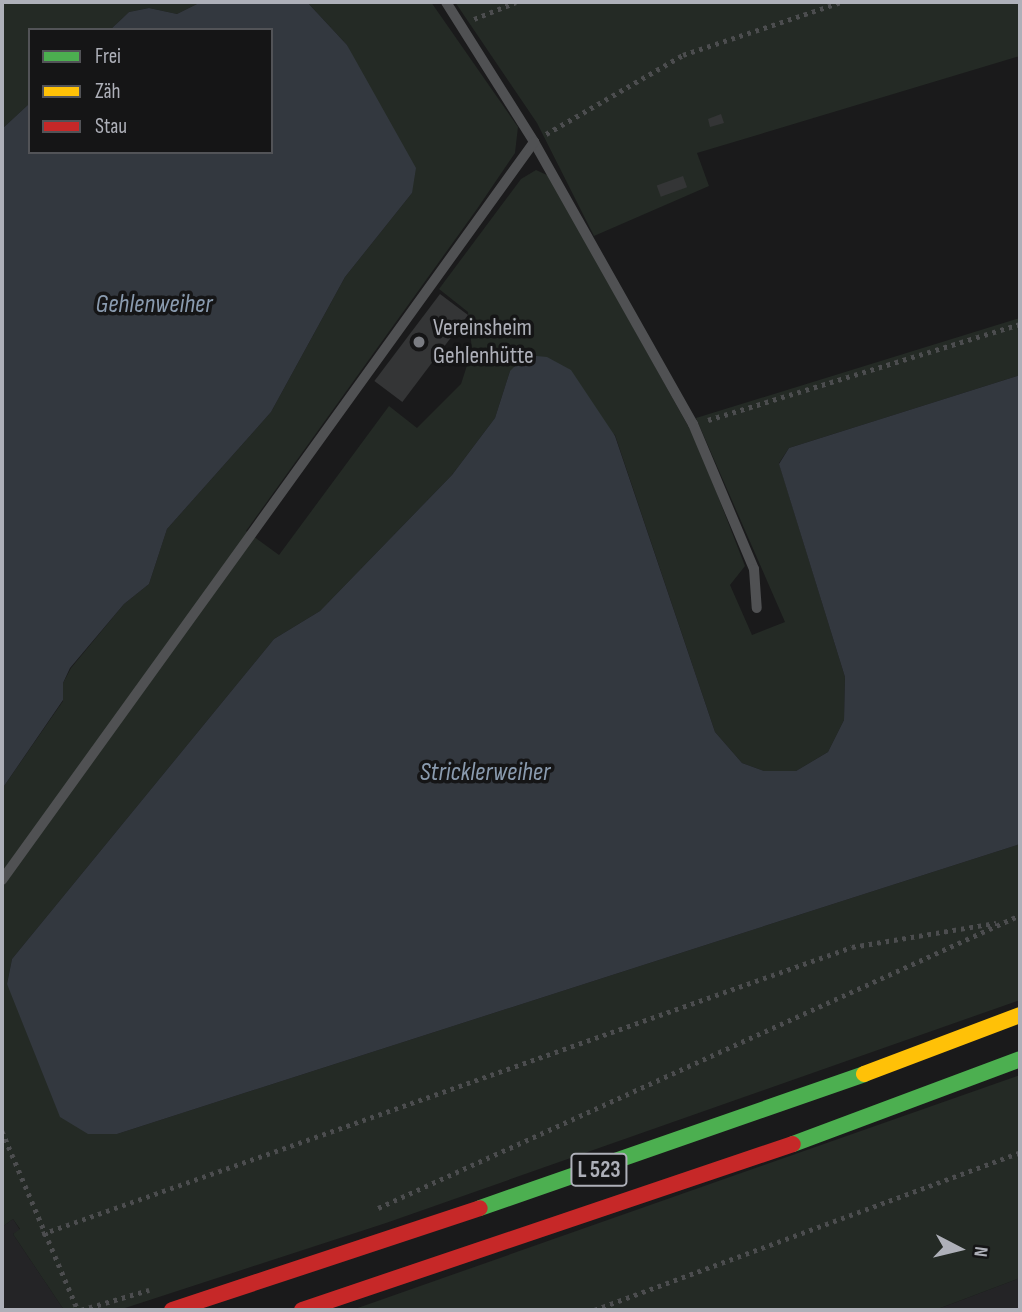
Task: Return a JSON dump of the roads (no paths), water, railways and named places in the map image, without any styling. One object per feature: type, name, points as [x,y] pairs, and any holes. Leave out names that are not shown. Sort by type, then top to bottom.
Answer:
[{"type":"highway","name":"L 523","points":[[172,1310],[692,1138],[1020,1015]]},
{"type":"highway","name":"L 523","points":[[302,1310],[716,1173],[1020,1059]]},
{"type":"lane","points":[[446,2],[534,142],[693,424],[754,569],[757,608]]},
{"type":"lane","points":[[2,880],[534,142]]},
{"type":"water","name":"Gehlenweiher","points":[[201,2],[307,2],[347,45],[416,168],[412,193],[345,277],[271,412],[167,529],[149,584],[124,604],[70,668],[63,683],[63,700],[2,789],[2,129],[28,105],[28,154],[273,154],[273,28],[112,28],[129,12],[149,8],[177,14]]},
{"type":"water","name":"Stricklerweiher","points":[[526,355],[547,357],[571,370],[615,436],[715,732],[742,763],[764,771],[796,771],[828,752],[844,720],[845,677],[779,464],[789,448],[1020,375],[1020,844],[117,1134],[88,1134],[60,1117],[7,984],[12,959],[274,639],[320,611],[452,475],[495,418],[510,371]]},
{"type":"place","name":"Vereinsheim Gehlenhütte","points":[[419,342]]}]
